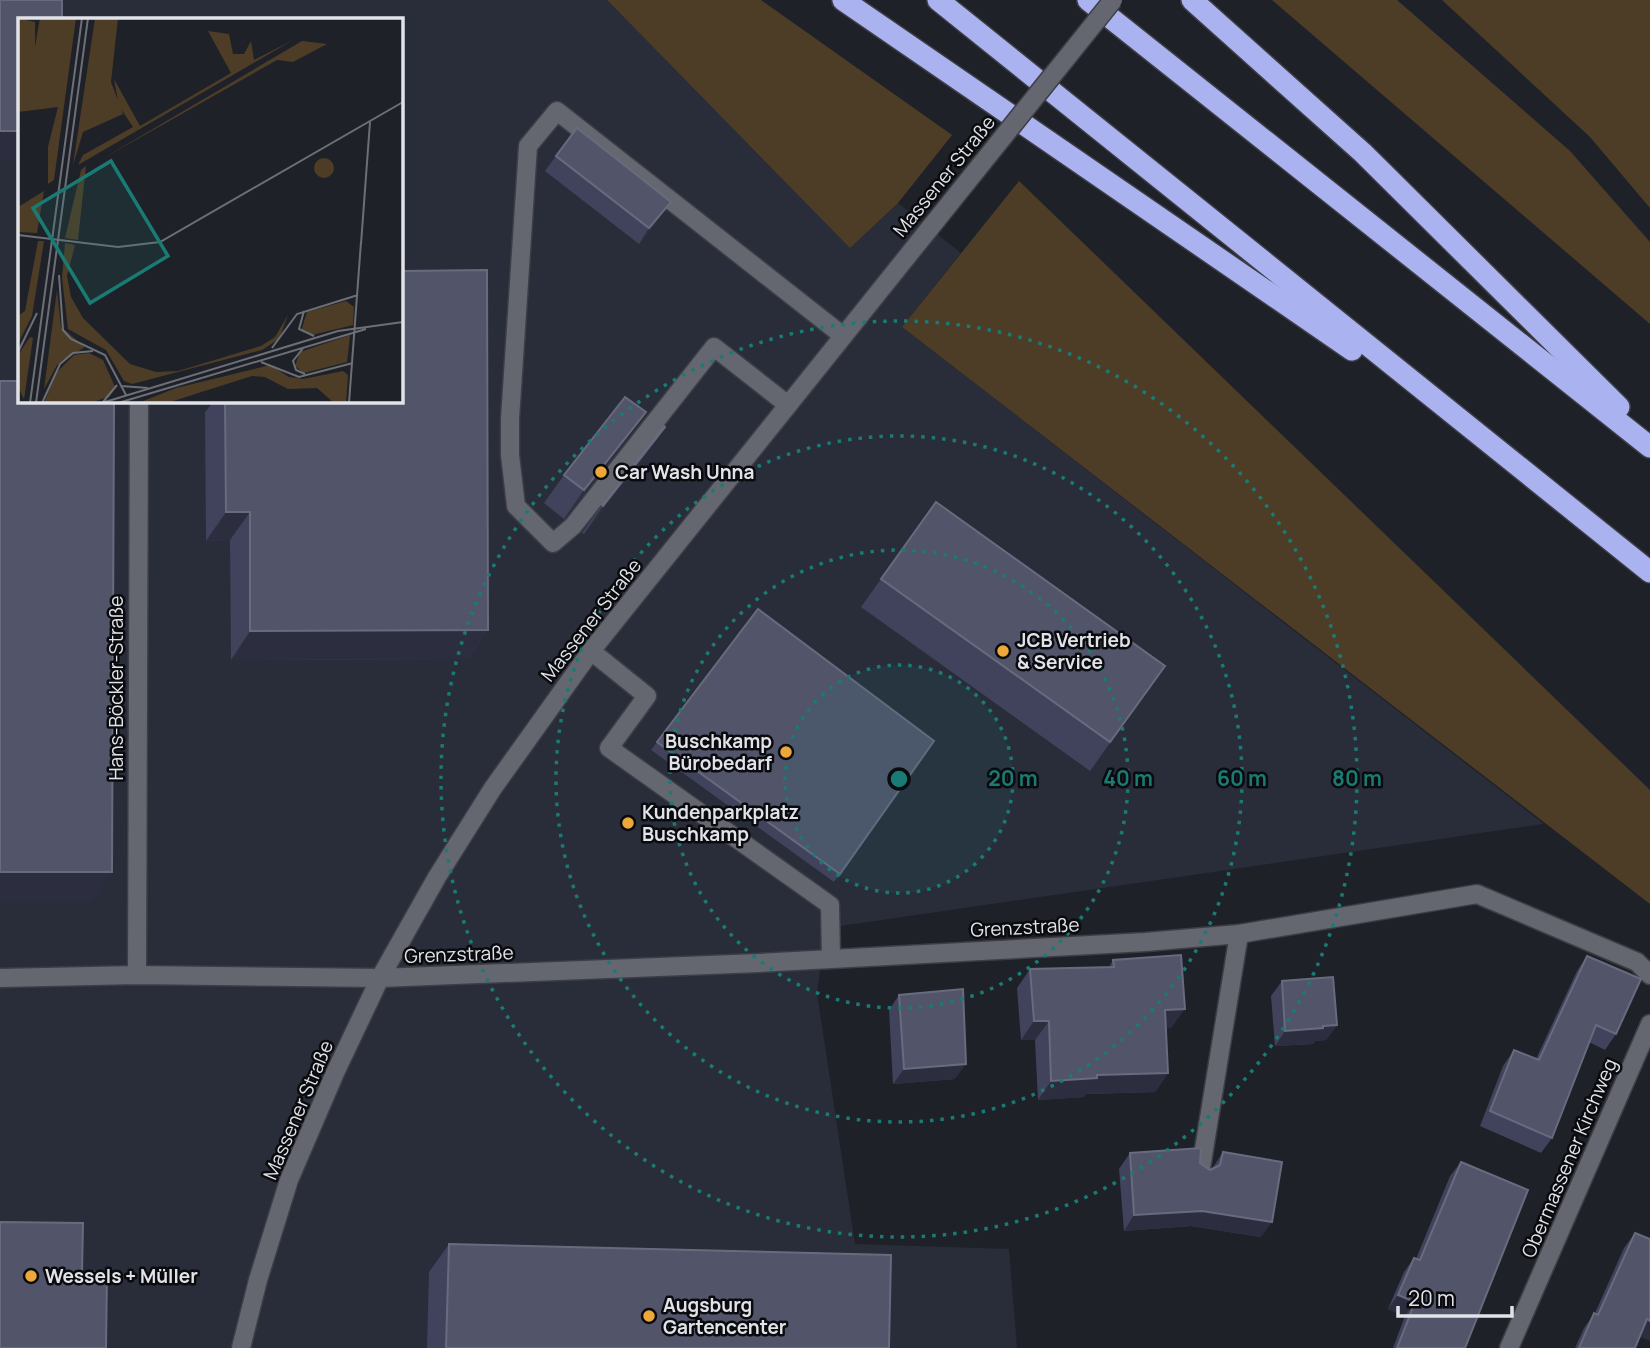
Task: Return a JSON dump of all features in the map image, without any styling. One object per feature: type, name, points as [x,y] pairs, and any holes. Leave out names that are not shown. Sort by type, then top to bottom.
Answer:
[{"type":"highway","points":[[843,0],[1486,441]]},
{"type":"highway","points":[[938,0],[1650,572]]},
{"type":"highway","points":[[1088,0],[1650,447]]},
{"type":"highway","points":[[1192,0],[1363,153],[1650,438]]},
{"type":"street","name":"Massener Straße","points":[[241,1348],[258,1280],[289,1180],[335,1073],[380,978],[437,877],[493,788],[591,651],[1113,0]]},
{"type":"street","points":[[788,405],[714,346],[573,526],[553,543],[516,506],[510,455],[528,146],[557,111],[842,335]]},
{"type":"street","name":"Hans-Böckler-Straße","points":[[137,975],[139,402]]},
{"type":"street","points":[[591,651],[647,696],[609,748],[830,905],[831,958]]},
{"type":"street","name":"Grenzstraße","points":[[380,978],[759,963],[1146,942],[1239,934],[1478,894],[1637,962],[1650,975]]},
{"type":"street","points":[[1200,1174],[1239,934]]},
{"type":"street","points":[[0,978],[137,975],[380,978]]},
{"type":"street","name":"Obermassener Kirchweg","points":[[1509,1348],[1650,1024]]},
{"type":"shaded area","points":[[0,0],[607,0],[850,247],[898,203],[961,253],[902,327],[1544,824],[826,928],[817,993],[855,1244],[1009,1249],[1017,1348],[0,1348]]},
{"type":"shaded area","points":[[607,0],[761,0],[952,135],[898,203],[850,248]]},
{"type":"shaded area","points":[[1272,0],[1397,0],[1570,151],[1650,242],[1650,324]]},
{"type":"shaded area","points":[[1442,0],[1650,0],[1650,208],[1590,137]]},
{"type":"shaded area","points":[[1019,181],[1650,790],[1650,904],[902,327]]},
{"type":"building","points":[[0,0],[62,0],[62,18],[18,18],[18,131],[0,131]]},
{"type":"building","points":[[577,128],[671,202],[649,228],[556,156]]},
{"type":"building","points":[[487,270],[488,630],[250,631],[250,512],[226,512],[225,402],[402,402],[402,271]]},
{"type":"building","points":[[0,381],[18,381],[18,402],[114,402],[112,872],[0,872]]},
{"type":"building","points":[[625,397],[646,412],[584,490],[564,475]]},
{"type":"building","points":[[665,427],[603,506],[602,505]]},
{"type":"building","name":"JCB Vertrieb & Service","points":[[936,502],[1165,666],[1110,742],[881,579]]},
{"type":"building","name":"Buschkamp Bürobedarf","points":[[758,609],[934,741],[840,874],[657,742]]},
{"type":"building","points":[[1181,955],[1185,1009],[1165,1010],[1168,1073],[1097,1075],[1097,1078],[1051,1081],[1049,1021],[1034,1021],[1030,969],[1114,967],[1113,960]]},
{"type":"building","points":[[1587,956],[1641,979],[1616,1034],[1596,1025],[1552,1138],[1490,1111],[1514,1050],[1539,1060]]},
{"type":"building","points":[[1333,977],[1337,1025],[1285,1031],[1282,981]]},
{"type":"building","points":[[963,989],[966,1064],[904,1069],[899,995]]},
{"type":"building","points":[[1201,1148],[1200,1163],[1210,1170],[1220,1165],[1223,1152],[1282,1162],[1272,1222],[1202,1211],[1134,1215],[1130,1153]]},
{"type":"building","points":[[1461,1162],[1528,1190],[1465,1348],[1397,1348],[1415,1302],[1398,1295],[1414,1258],[1420,1260]]},
{"type":"building","points":[[0,1222],[83,1223],[82,1272],[107,1272],[106,1348],[0,1348]]},
{"type":"building","points":[[1635,1233],[1650,1239],[1650,1321],[1647,1319],[1635,1348],[1579,1348],[1594,1313],[1598,1315]]},
{"type":"building","name":"Augsburg Gartencenter","points":[[449,1244],[891,1255],[889,1348],[446,1348]]},
{"type":"place","name":"Car Wash Unna","points":[[601,472]]},
{"type":"place","name":"JCB Vertrieb & Service","points":[[1003,651]]},
{"type":"place","name":"Buschkamp Bürobedarf","points":[[786,752]]},
{"type":"place","name":"Kundenparkplatz Buschkamp","points":[[628,823]]},
{"type":"place","name":"Wessels + Müller","points":[[31,1276]]},
{"type":"place","name":"Augsburg Gartencenter","points":[[649,1316]]}]
